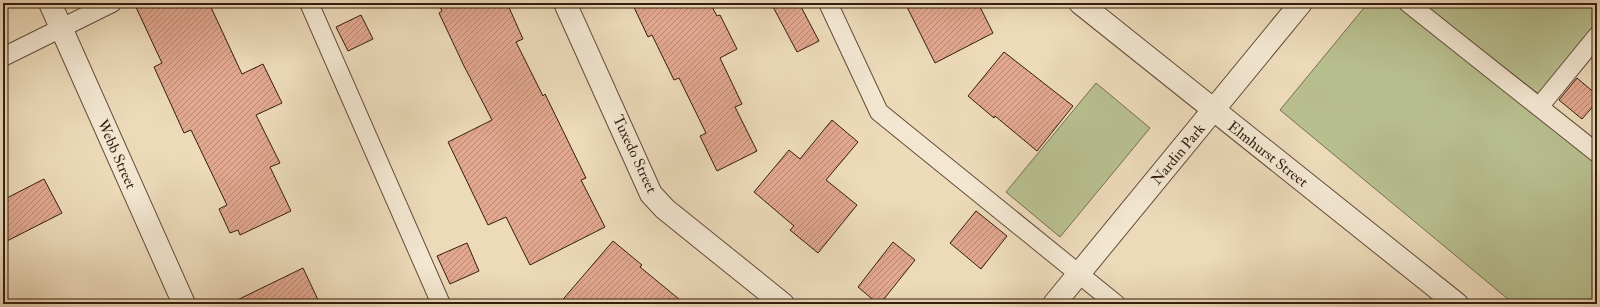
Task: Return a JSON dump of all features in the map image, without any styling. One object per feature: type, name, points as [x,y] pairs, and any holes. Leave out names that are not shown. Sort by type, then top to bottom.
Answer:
[{"type":"street","name":"Webb Street","points":[[50,3],[184,304]]},
{"type":"street","name":"Tuxedo Street","points":[[566,3],[651,194],[665,209],[783,304]]},
{"type":"street","name":"Elmhurst Street","points":[[1080,3],[1213,111],[1457,304]]},
{"type":"street","name":"Nardin Park","points":[[1054,304],[1301,3]]},
{"type":"lane","points":[[3,57],[112,3]]},
{"type":"lane","points":[[309,3],[442,304]]},
{"type":"lane","points":[[828,3],[879,112],[1116,304]]},
{"type":"lane","points":[[1408,3],[1597,153]]},
{"type":"lane","points":[[1539,107],[1597,36]]},
{"type":"green space","points":[[1368,3],[1406,3],[1597,161],[1597,304],[1514,304],[1280,110]]},
{"type":"green space","points":[[1422,3],[1597,3],[1597,22],[1540,95]]},
{"type":"green space","points":[[1096,83],[1150,128],[1060,237],[1006,192]]},
{"type":"building","points":[[134,3],[209,3],[242,74],[263,64],[282,103],[256,115],[280,163],[270,167],[291,211],[240,235],[238,230],[230,233],[219,209],[227,205],[191,130],[184,133],[154,67],[162,63]]},
{"type":"building","points":[[438,3],[507,3],[523,39],[516,42],[543,96],[545,94],[586,178],[581,180],[605,227],[530,265],[506,217],[488,225],[448,142],[492,120],[439,13],[442,11]]},
{"type":"building","points":[[632,3],[710,3],[717,16],[720,15],[737,49],[720,58],[742,104],[735,107],[757,151],[717,171],[700,136],[706,133],[679,78],[674,80],[652,35],[648,37]]},
{"type":"building","points":[[771,3],[799,3],[819,41],[797,52]]},
{"type":"building","points":[[905,3],[978,3],[993,33],[935,63]]},
{"type":"building","points":[[361,15],[373,39],[348,51],[336,27]]},
{"type":"building","points":[[1004,52],[1073,106],[1037,151],[968,96]]},
{"type":"building","points":[[1577,78],[1597,95],[1597,102],[1582,119],[1559,100]]},
{"type":"building","points":[[832,120],[858,142],[826,180],[857,205],[818,253],[790,230],[794,226],[754,192],[789,150],[800,159]]},
{"type":"building","points":[[44,179],[62,213],[3,243],[3,200]]},
{"type":"building","points":[[976,211],[1007,236],[981,269],[950,243]]},
{"type":"building","points":[[613,241],[642,265],[640,267],[685,304],[559,304]]},
{"type":"building","points":[[893,242],[915,260],[880,304],[878,304],[858,287]]},
{"type":"building","points":[[467,243],[479,271],[450,284],[437,256]]},
{"type":"building","points":[[303,268],[320,304],[229,304]]}]
